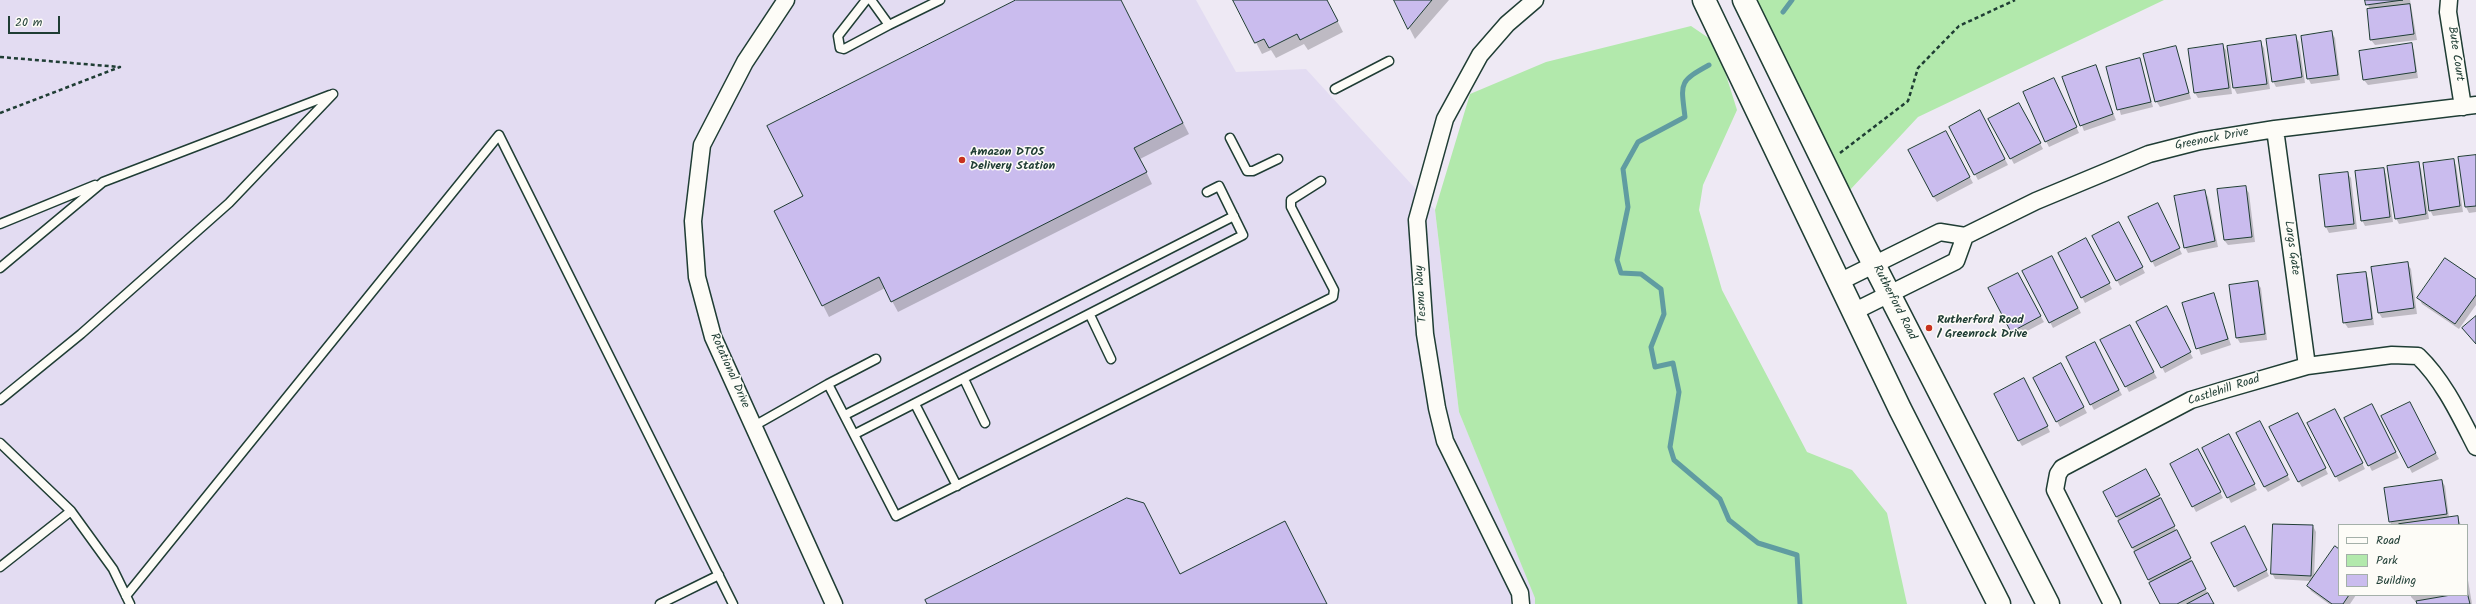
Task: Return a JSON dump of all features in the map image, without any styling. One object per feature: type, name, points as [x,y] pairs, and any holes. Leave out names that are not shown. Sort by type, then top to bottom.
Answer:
[{"type":"main road","points":[[1704,0],[1853,312],[1999,604]]},
{"type":"main road","name":"Rutherford Road","points":[[1744,0],[1874,265],[2048,604]]},
{"type":"street","name":"Rotational Drive","points":[[786,0],[744,62],[702,145],[693,221],[697,277],[713,338],[834,604]]},
{"type":"street","name":"Tesma Way","points":[[1521,604],[1520,593],[1445,441],[1437,408],[1424,334],[1417,220],[1445,119],[1480,55],[1507,24],[1535,0]]},
{"type":"street","name":"Bute Court","points":[[2449,0],[2448,12],[2470,106]]},
{"type":"street","name":"Greenock Drive","points":[[1965,236],[2036,201],[2149,154],[2200,141],[2275,129],[2470,106]]},
{"type":"street","name":"Largs Gate","points":[[2275,129],[2307,366]]},
{"type":"street","points":[[1839,282],[1940,232],[1965,236],[1956,261],[1853,312]]},
{"type":"street","name":"Castlehill Road","points":[[2112,604],[2055,490],[2058,474],[2062,468],[2191,400],[2307,366],[2392,355],[2418,356],[2428,366],[2455,407],[2476,447]]},
{"type":"lane","points":[[866,0],[838,36],[840,48],[844,49],[940,0]]},
{"type":"lane","points":[[872,0],[889,25]]},
{"type":"lane","points":[[1335,88],[1389,61]]},
{"type":"lane","points":[[0,224],[103,182],[333,94],[229,203],[81,334],[0,400]]},
{"type":"lane","points":[[0,443],[70,511],[113,569],[128,600],[499,135],[733,604]]},
{"type":"lane","points":[[1230,138],[1247,171],[1253,171],[1278,159]]},
{"type":"lane","points":[[828,384],[896,516],[1333,297],[1334,290],[1290,207],[1291,200],[1321,181]]},
{"type":"lane","points":[[0,268],[103,182]]},
{"type":"lane","points":[[855,434],[1090,315],[1243,235],[1219,186],[1207,192]]},
{"type":"lane","points":[[845,415],[1234,216]]},
{"type":"lane","points":[[1090,315],[1111,359]]},
{"type":"lane","points":[[754,426],[876,359]]},
{"type":"lane","points":[[964,379],[985,423]]},
{"type":"lane","points":[[915,404],[957,486]]},
{"type":"lane","points":[[0,567],[70,511]]},
{"type":"lane","points":[[660,604],[719,574]]},
{"type":"path","points":[[1836,158],[1841,152],[1908,101],[1918,68],[1959,26],[2015,0]]},
{"type":"path","points":[[0,56],[120,67],[0,113]]},
{"type":"shaded area","points":[[0,0],[1196,0],[1236,72],[1306,69],[1435,210],[1459,412],[1536,598],[1535,604],[0,604]]},
{"type":"green space","points":[[1757,0],[2164,0],[1918,117],[1849,191]]},
{"type":"green space","points":[[1691,26],[1716,43],[1737,110],[1703,185],[1699,210],[1722,290],[1807,452],[1852,470],[1887,513],[1907,604],[1535,604],[1535,598],[1459,412],[1435,210],[1470,94],[1546,62]]},
{"type":"building","name":"Amazon DTO5 Delivery Station","points":[[1016,0],[1121,0],[1183,123],[1134,148],[1147,172],[891,302],[879,277],[822,306],[774,211],[803,196],[767,126]]},
{"type":"building","points":[[1233,0],[1327,0],[1338,21],[1300,40],[1297,34],[1269,48],[1264,39],[1255,43]]},
{"type":"building","points":[[1394,0],[1432,0],[1408,29]]},
{"type":"building","points":[[2365,0],[2403,0],[2366,5]]},
{"type":"building","points":[[2410,4],[2414,34],[2370,40],[2367,9]]},
{"type":"building","points":[[2332,31],[2338,75],[2307,79],[2301,36]]},
{"type":"building","points":[[2296,35],[2302,77],[2272,82],[2266,39]]},
{"type":"building","points":[[2261,41],[2267,84],[2233,88],[2227,46]]},
{"type":"building","points":[[2412,43],[2416,72],[2363,80],[2359,51]]},
{"type":"building","points":[[2223,44],[2229,88],[2194,93],[2188,49]]},
{"type":"building","points":[[2176,46],[2189,93],[2155,102],[2143,54]]},
{"type":"building","points":[[2140,58],[2151,102],[2117,110],[2106,67]]},
{"type":"building","points":[[2096,65],[2113,114],[2080,126],[2062,77]]},
{"type":"building","points":[[2054,78],[2077,127],[2045,142],[2023,92]]},
{"type":"building","points":[[2019,103],[2041,143],[2010,159],[1988,119]]},
{"type":"building","points":[[1980,110],[2005,159],[1974,175],[1949,127]]},
{"type":"building","points":[[1946,131],[1970,177],[1933,197],[1908,150]]},
{"type":"building","points":[[2476,155],[2476,206],[2465,207],[2458,157]]},
{"type":"building","points":[[2454,159],[2460,206],[2429,211],[2423,163]]},
{"type":"building","points":[[2419,162],[2426,214],[2395,219],[2387,166]]},
{"type":"building","points":[[2384,168],[2390,217],[2361,221],[2355,171]]},
{"type":"building","points":[[2348,172],[2354,224],[2325,227],[2319,175]]},
{"type":"building","points":[[2246,186],[2252,237],[2224,240],[2217,189]]},
{"type":"building","points":[[2205,190],[2215,241],[2184,248],[2174,196]]},
{"type":"building","points":[[2158,203],[2180,248],[2151,262],[2128,217]]},
{"type":"building","points":[[2119,222],[2143,267],[2116,281],[2092,236]]},
{"type":"building","points":[[2086,238],[2110,283],[2081,298],[2058,253]]},
{"type":"building","points":[[2052,256],[2078,308],[2049,323],[2022,271]]},
{"type":"building","points":[[2445,258],[2476,279],[2476,295],[2455,324],[2417,298]]},
{"type":"building","points":[[2408,262],[2414,308],[2378,313],[2371,267]]},
{"type":"building","points":[[2366,272],[2372,319],[2343,323],[2337,275]]},
{"type":"building","points":[[2018,273],[2041,316],[2011,332],[1988,288]]},
{"type":"building","points":[[2258,281],[2265,334],[2236,338],[2229,285]]},
{"type":"building","points":[[2214,293],[2228,339],[2196,349],[2182,303]]},
{"type":"building","points":[[2167,306],[2191,352],[2161,368],[2136,322]]},
{"type":"building","points":[[2476,316],[2476,344],[2462,328]]},
{"type":"building","points":[[2130,325],[2154,372],[2125,387],[2100,340]]},
{"type":"building","points":[[2095,342],[2119,390],[2090,405],[2066,357]]},
{"type":"building","points":[[2061,363],[2084,407],[2056,422],[2033,378]]},
{"type":"building","points":[[2024,378],[2048,426],[2018,441],[1994,394]]},
{"type":"building","points":[[2410,402],[2436,453],[2408,468],[2381,416]]},
{"type":"building","points":[[2372,404],[2396,452],[2368,466],[2344,418]]},
{"type":"building","points":[[2335,409],[2363,463],[2335,477],[2307,423]]},
{"type":"building","points":[[2298,413],[2326,468],[2298,482],[2269,427]]},
{"type":"building","points":[[2260,421],[2288,475],[2264,487],[2236,433]]},
{"type":"building","points":[[2229,434],[2255,484],[2227,498],[2202,448]]},
{"type":"building","points":[[2198,449],[2221,492],[2192,507],[2170,464]]},
{"type":"building","points":[[2146,469],[2160,495],[2116,517],[2103,492]]},
{"type":"building","points":[[2442,480],[2447,514],[2389,522],[2384,488]]},
{"type":"building","points":[[1127,498],[1144,503],[1180,574],[1285,521],[1327,604],[927,604],[925,600]]},
{"type":"building","points":[[2161,498],[2175,526],[2132,548],[2118,521]]},
{"type":"building","points":[[2458,516],[2459,524],[2399,524]]},
{"type":"building","points":[[2273,524],[2313,525],[2311,576],[2271,574]]},
{"type":"building","points":[[2245,526],[2267,570],[2234,587],[2211,543]]},
{"type":"building","points":[[2177,530],[2191,558],[2148,580],[2134,552]]},
{"type":"building","points":[[2335,546],[2338,548],[2338,596],[2348,596],[2343,604],[2332,604],[2307,586]]},
{"type":"building","points":[[2192,561],[2206,589],[2177,604],[2160,604],[2149,583]]},
{"type":"building","points":[[2208,593],[2214,604],[2187,604]]},
{"type":"building","points":[[2445,596],[2468,596],[2470,604],[2417,604],[2416,601]]},
{"type":"waterway","points":[[1783,12],[1792,0]]},
{"type":"waterway","points":[[1709,65],[1692,76],[1684,85],[1683,97],[1685,117],[1638,142],[1623,169],[1628,207],[1617,260],[1621,273],[1641,274],[1661,289],[1664,314],[1651,347],[1655,367],[1673,363],[1679,392],[1670,447],[1674,460],[1720,499],[1729,520],[1758,543],[1797,555],[1800,604]]},
{"type":"place","name":"Amazon DTO5 Delivery Station","points":[[962,160]]},
{"type":"place","name":"Rutherford Road / Greenrock Drive","points":[[1929,328]]}]
